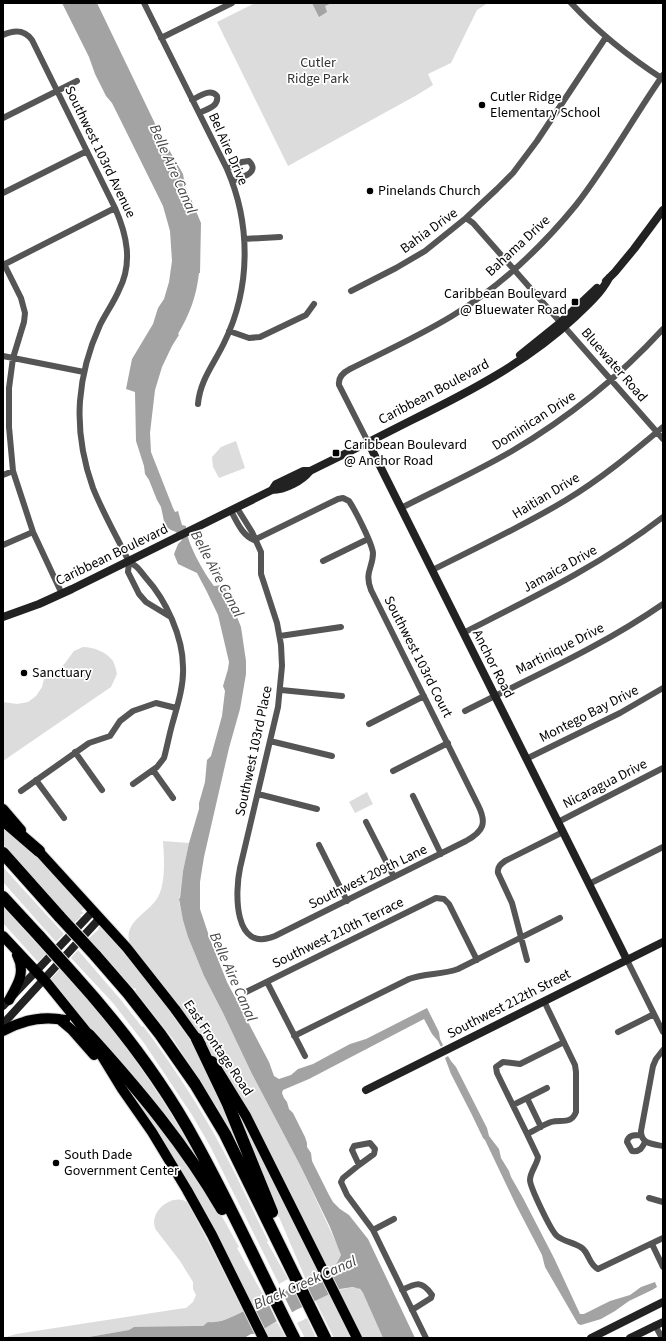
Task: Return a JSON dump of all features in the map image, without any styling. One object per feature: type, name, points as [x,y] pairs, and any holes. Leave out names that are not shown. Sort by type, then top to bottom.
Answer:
[{"type":"highway","points":[[3,820],[39,851]]},
{"type":"highway","points":[[3,853],[95,955],[148,1017],[195,1084],[225,1134],[326,1338]]},
{"type":"highway","points":[[3,897],[75,976],[128,1038],[175,1106],[199,1148],[292,1334]]},
{"type":"highway","points":[[89,1036],[126,1076],[168,1128],[214,1196],[261,1273]]},
{"type":"highway","points":[[197,1039],[228,1104],[276,1220],[286,1247],[287,1258]]},
{"type":"main road","name":"East Frontage Road","points":[[3,809],[127,948],[197,1039],[228,1085],[246,1116],[357,1338]]},
{"type":"main road","points":[[3,936],[44,980],[89,1036],[122,1089],[152,1132],[212,1235],[263,1338]]},
{"type":"main road","points":[[6,1003],[19,982],[21,974],[20,961],[14,948]]},
{"type":"main road","points":[[3,1031],[26,1021],[41,1019],[59,1019],[79,1023]]},
{"type":"main road","points":[[59,1019],[88,1046],[122,1089]]},
{"type":"street","name":"Bel Aire Drive","points":[[144,3],[232,181],[240,209],[244,239],[242,286],[236,313],[229,332],[203,382],[198,404]]},
{"type":"street","points":[[161,38],[232,3]]},
{"type":"street","points":[[570,3],[630,57],[662,77]]},
{"type":"street","name":"Southwest 103rd Avenue","points":[[3,35],[14,31],[22,32],[32,40],[115,208],[123,228],[128,247],[125,273],[120,289],[95,336],[84,372],[80,415],[81,438],[86,463],[97,496],[129,562],[128,572],[134,585],[144,599],[169,616]]},
{"type":"street","name":"Bahia Drive","points":[[350,291],[420,254],[466,218],[498,189],[517,168],[537,141],[606,37]]},
{"type":"street","name":"Bahama Drive","points":[[340,380],[342,375],[347,370],[416,336],[453,315],[490,289],[544,241],[576,205],[601,170],[662,77]]},
{"type":"street","points":[[3,118],[78,80]]},
{"type":"street","points":[[192,100],[209,92],[213,92],[217,96],[218,100],[216,104],[199,113]]},
{"type":"street","points":[[3,193],[87,152]]},
{"type":"street","points":[[226,169],[245,161],[249,161],[252,165],[250,174],[232,181]]},
{"type":"street","points":[[62,594],[33,532],[13,471],[9,427],[9,388],[13,358],[24,322],[25,309],[22,298],[4,264],[115,208]]},
{"type":"street","name":"Caribbean Boulevard","points":[[3,617],[62,594],[190,532],[272,490],[279,490],[305,477],[310,471],[453,400],[518,362],[538,349],[563,324],[590,303],[606,285],[609,278],[634,249],[663,210]]},
{"type":"street","name":"Bluewater Road","points":[[466,218],[473,223],[663,439]]},
{"type":"street","points":[[244,239],[280,237]]},
{"type":"street","points":[[229,332],[249,338],[260,337],[306,315],[314,304]]},
{"type":"street","name":"Dominican Drive","points":[[401,508],[523,445],[568,414],[611,380],[663,329]]},
{"type":"street","points":[[3,356],[84,372]]},
{"type":"street","name":"Anchor Road","points":[[340,380],[340,387],[627,960]]},
{"type":"street","name":"Haitian Drive","points":[[432,570],[508,533],[566,500],[619,464],[663,427]]},
{"type":"street","points":[[3,475],[13,471]]},
{"type":"street","name":"Southwest 103rd Court","points":[[254,540],[336,499],[345,498],[350,503],[373,551],[368,572],[369,586],[481,810],[484,821],[482,826]]},
{"type":"street","name":"Southwest 103rd Place","points":[[234,509],[252,532],[254,540],[262,556],[260,565],[261,574],[275,613],[280,636],[282,666],[281,690],[278,707],[238,875],[238,912],[242,926],[251,936],[259,939]]},
{"type":"street","name":"Jamaica Drive","points":[[463,633],[541,594],[580,572],[615,551],[663,517]]},
{"type":"street","points":[[3,544],[33,532]]},
{"type":"street","points":[[323,561],[368,539]]},
{"type":"street","name":"Southwest 103rd Avenue","points":[[129,562],[138,567],[159,594],[168,611],[179,640],[183,666],[182,683],[164,758],[160,765],[133,784]]},
{"type":"street","points":[[134,585],[145,577]]},
{"type":"street","name":"Martinique Drive","points":[[465,711],[598,644],[663,604]]},
{"type":"street","points":[[280,636],[341,627]]},
{"type":"street","name":"Montego Bay Drive","points":[[526,760],[624,710],[663,688]]},
{"type":"street","points":[[281,690],[342,696]]},
{"type":"street","points":[[369,724],[424,696]]},
{"type":"street","points":[[21,791],[90,742],[110,736],[120,721],[136,709],[156,703],[176,708]]},
{"type":"street","points":[[270,741],[332,756]]},
{"type":"street","points":[[393,771],[448,743]]},
{"type":"street","points":[[75,752],[102,790]]},
{"type":"street","name":"Nicaragua Drive","points":[[558,822],[663,768]]},
{"type":"street","points":[[153,770],[173,798]]},
{"type":"street","points":[[36,780],[64,818]]},
{"type":"street","points":[[258,794],[317,809]]},
{"type":"street","points":[[412,796],[441,854]]},
{"type":"street","points":[[366,822],[394,877]]},
{"type":"street","name":"Southwest 209th Lane","points":[[259,939],[272,938],[469,840],[482,826]]},
{"type":"street","points":[[527,960],[512,903],[498,873],[500,865],[508,859],[563,832]]},
{"type":"street","points":[[319,845],[347,901]]},
{"type":"street","points":[[589,884],[663,847]]},
{"type":"street","name":"Southwest 210th Terrace","points":[[246,992],[432,900],[446,900],[451,907],[477,960]]},
{"type":"street","points":[[6,1003],[97,914]]},
{"type":"street","points":[[3,1024],[44,980],[97,914]]},
{"type":"street","points":[[294,1036],[409,979],[422,975],[452,971],[560,918]]},
{"type":"street","name":"Southwest 212th Street","points":[[366,1090],[663,942]]},
{"type":"street","points":[[627,960],[663,1032]]},
{"type":"street","points":[[267,982],[305,1056]]},
{"type":"street","points":[[527,1134],[554,1121],[568,1121],[573,1118],[576,1112],[576,1068],[544,1001]]},
{"type":"street","points":[[618,1032],[654,1014]]},
{"type":"street","points":[[564,1042],[520,1064],[507,1062],[496,1067],[496,1073],[538,1157],[531,1177],[531,1184],[556,1235],[581,1247],[585,1251],[592,1265],[598,1269],[663,1238]]},
{"type":"street","points":[[663,1050],[653,1066],[642,1121],[641,1135],[642,1139],[646,1142],[663,1146]]},
{"type":"street","points":[[513,1105],[546,1088]]},
{"type":"street","points":[[527,1098],[541,1127]]},
{"type":"street","points":[[641,1135],[633,1135],[628,1138],[627,1142],[629,1148],[632,1151],[637,1151],[646,1142]]},
{"type":"street","points":[[360,1165],[343,1178],[341,1182],[346,1195],[373,1230],[426,1338]]},
{"type":"street","points":[[649,1198],[663,1202]]},
{"type":"street","points":[[373,1230],[394,1219]]},
{"type":"street","points":[[652,1244],[663,1254]]},
{"type":"street","points":[[652,1244],[663,1267]]},
{"type":"street","points":[[402,1290],[415,1284],[421,1285],[432,1295],[428,1301],[412,1310]]},
{"type":"street","points":[[591,1338],[663,1302]]},
{"type":"street","points":[[630,1338],[659,1323],[662,1338]]},
{"type":"green space","name":"Cutler Ridge Park","points":[[255,3],[488,3],[477,10],[451,63],[428,74],[433,85],[288,166],[217,22]]},
{"type":"green space","points":[[236,441],[245,468],[219,478],[213,467],[212,457],[221,447]]},
{"type":"green space","points":[[83,647],[100,651],[113,661],[117,674],[111,687],[3,761],[3,702],[17,704],[28,702],[36,696],[42,687],[44,679],[49,674],[62,667],[74,651]]},
{"type":"green space","points":[[367,792],[373,804],[355,813],[349,802]]},
{"type":"green space","points":[[3,823],[51,871],[84,909],[81,911],[84,913],[80,915],[81,917],[74,923],[3,844]]},
{"type":"green space","points":[[163,841],[189,843],[183,871],[179,902],[188,937],[204,976],[252,1074],[300,1165],[340,1251],[341,1255],[337,1263],[328,1269],[222,1071],[206,1045],[130,944],[129,936],[133,924],[154,903],[161,891],[164,869]]},
{"type":"green space","points":[[3,867],[64,934],[56,942],[3,882]]},
{"type":"green space","points":[[3,907],[46,954],[38,962],[3,923]]},
{"type":"green space","points":[[100,926],[149,983],[198,1051],[254,1176],[217,1107],[218,1106],[216,1106],[173,1039],[135,991],[136,989],[134,989],[88,939],[99,929],[98,928]]},
{"type":"green space","points":[[78,950],[142,1027],[143,1026],[188,1091],[220,1145],[268,1241],[267,1242],[288,1279],[279,1284],[210,1146],[192,1115],[144,1043],[113,1003],[71,958]]},
{"type":"green space","points":[[60,969],[97,1011],[132,1055],[148,1078],[192,1150],[194,1150],[206,1173],[49,981]]},
{"type":"green space","points":[[110,1063],[127,1081],[205,1189],[239,1247],[237,1248],[266,1300],[230,1318],[214,1323],[207,1323],[203,1326],[134,1328],[83,1338],[3,1338],[16,1334],[186,1308],[193,1302],[196,1295],[193,1289],[193,1282],[180,1261],[156,1230],[154,1224],[155,1217],[162,1206],[175,1200],[187,1202],[241,1307],[250,1303]]},
{"type":"green space","points":[[220,1080],[242,1118],[320,1273],[306,1280],[278,1217]]},
{"type":"green space","points":[[354,1287],[358,1288],[363,1293],[383,1338],[361,1338],[338,1290]]},
{"type":"green space","points":[[331,1293],[354,1338],[334,1338],[315,1300]]},
{"type":"green space","points":[[307,1318],[316,1338],[305,1338],[297,1323]]},
{"type":"green space","points":[[277,1322],[286,1338],[268,1338],[264,1328]]},
{"type":"water","points":[[62,3],[97,3],[160,134],[183,174],[185,185],[201,223],[200,273],[196,290],[192,305],[178,334],[179,335],[162,367],[155,390],[150,433],[151,452],[173,508],[175,512],[178,511],[182,525],[186,526],[192,549],[214,586],[222,585],[225,587],[241,627],[246,661],[246,674],[240,709],[229,748],[204,857],[200,882],[200,909],[211,942],[227,982],[269,1062],[274,1076],[279,1079],[291,1075],[298,1069],[313,1064],[350,1044],[366,1039],[427,1008],[439,1032],[443,1045],[441,1047],[424,1019],[309,1079],[283,1090],[282,1093],[289,1109],[293,1113],[305,1137],[307,1147],[311,1153],[312,1161],[329,1195],[340,1209],[349,1215],[368,1239],[415,1338],[383,1338],[363,1293],[360,1289],[353,1287],[340,1289],[296,1310],[255,1334],[251,1334],[244,1338],[83,1338],[129,1330],[134,1327],[203,1326],[208,1322],[222,1321],[266,1301],[329,1269],[337,1263],[341,1255],[330,1227],[300,1165],[252,1074],[204,976],[188,937],[183,920],[179,899],[183,871],[205,782],[207,760],[211,756],[222,716],[225,691],[223,686],[229,662],[218,615],[207,592],[197,573],[178,564],[174,554],[178,544],[182,540],[176,532],[165,526],[161,507],[145,474],[136,441],[135,392],[126,389],[132,359],[153,324],[158,308],[164,299],[169,282],[172,261],[170,231],[163,206],[112,103],[106,96],[95,74],[89,57]]},
{"type":"water","points":[[312,3],[332,3],[325,6],[327,12],[319,17]]},
{"type":"water","points":[[448,1056],[456,1067],[487,1128],[489,1136],[499,1149],[501,1158],[554,1258],[580,1314],[584,1314],[610,1301],[630,1295],[641,1287],[655,1282],[657,1287],[629,1301],[601,1319],[581,1325],[578,1324],[545,1267],[542,1255],[451,1074],[445,1058]]},
{"type":"pier","points":[[281,1290],[293,1314],[278,1324],[266,1299]]},
{"type":"place","name":"Cutler Ridge Elementary School","points":[[482,105]]},
{"type":"place","name":"Pinelands Church","points":[[370,191]]},
{"type":"place","name":"Caribbean Boulevard @ Bluewater Road","points":[[575,302]]},
{"type":"place","name":"Caribbean Boulevard @ Anchor Road","points":[[336,453]]},
{"type":"place","name":"Sanctuary","points":[[24,673]]},
{"type":"place","name":"South Dade Government Center","points":[[56,1163]]},
{"type":"water label","name":"Belle Aire Canal","points":[[173,169]]},
{"type":"water label","name":"Belle Aire Canal","points":[[217,574]]},
{"type":"water label","name":"Belle Aire Canal","points":[[233,977]]},
{"type":"water label","name":"Black Creek Canal","points":[[305,1283]]}]
